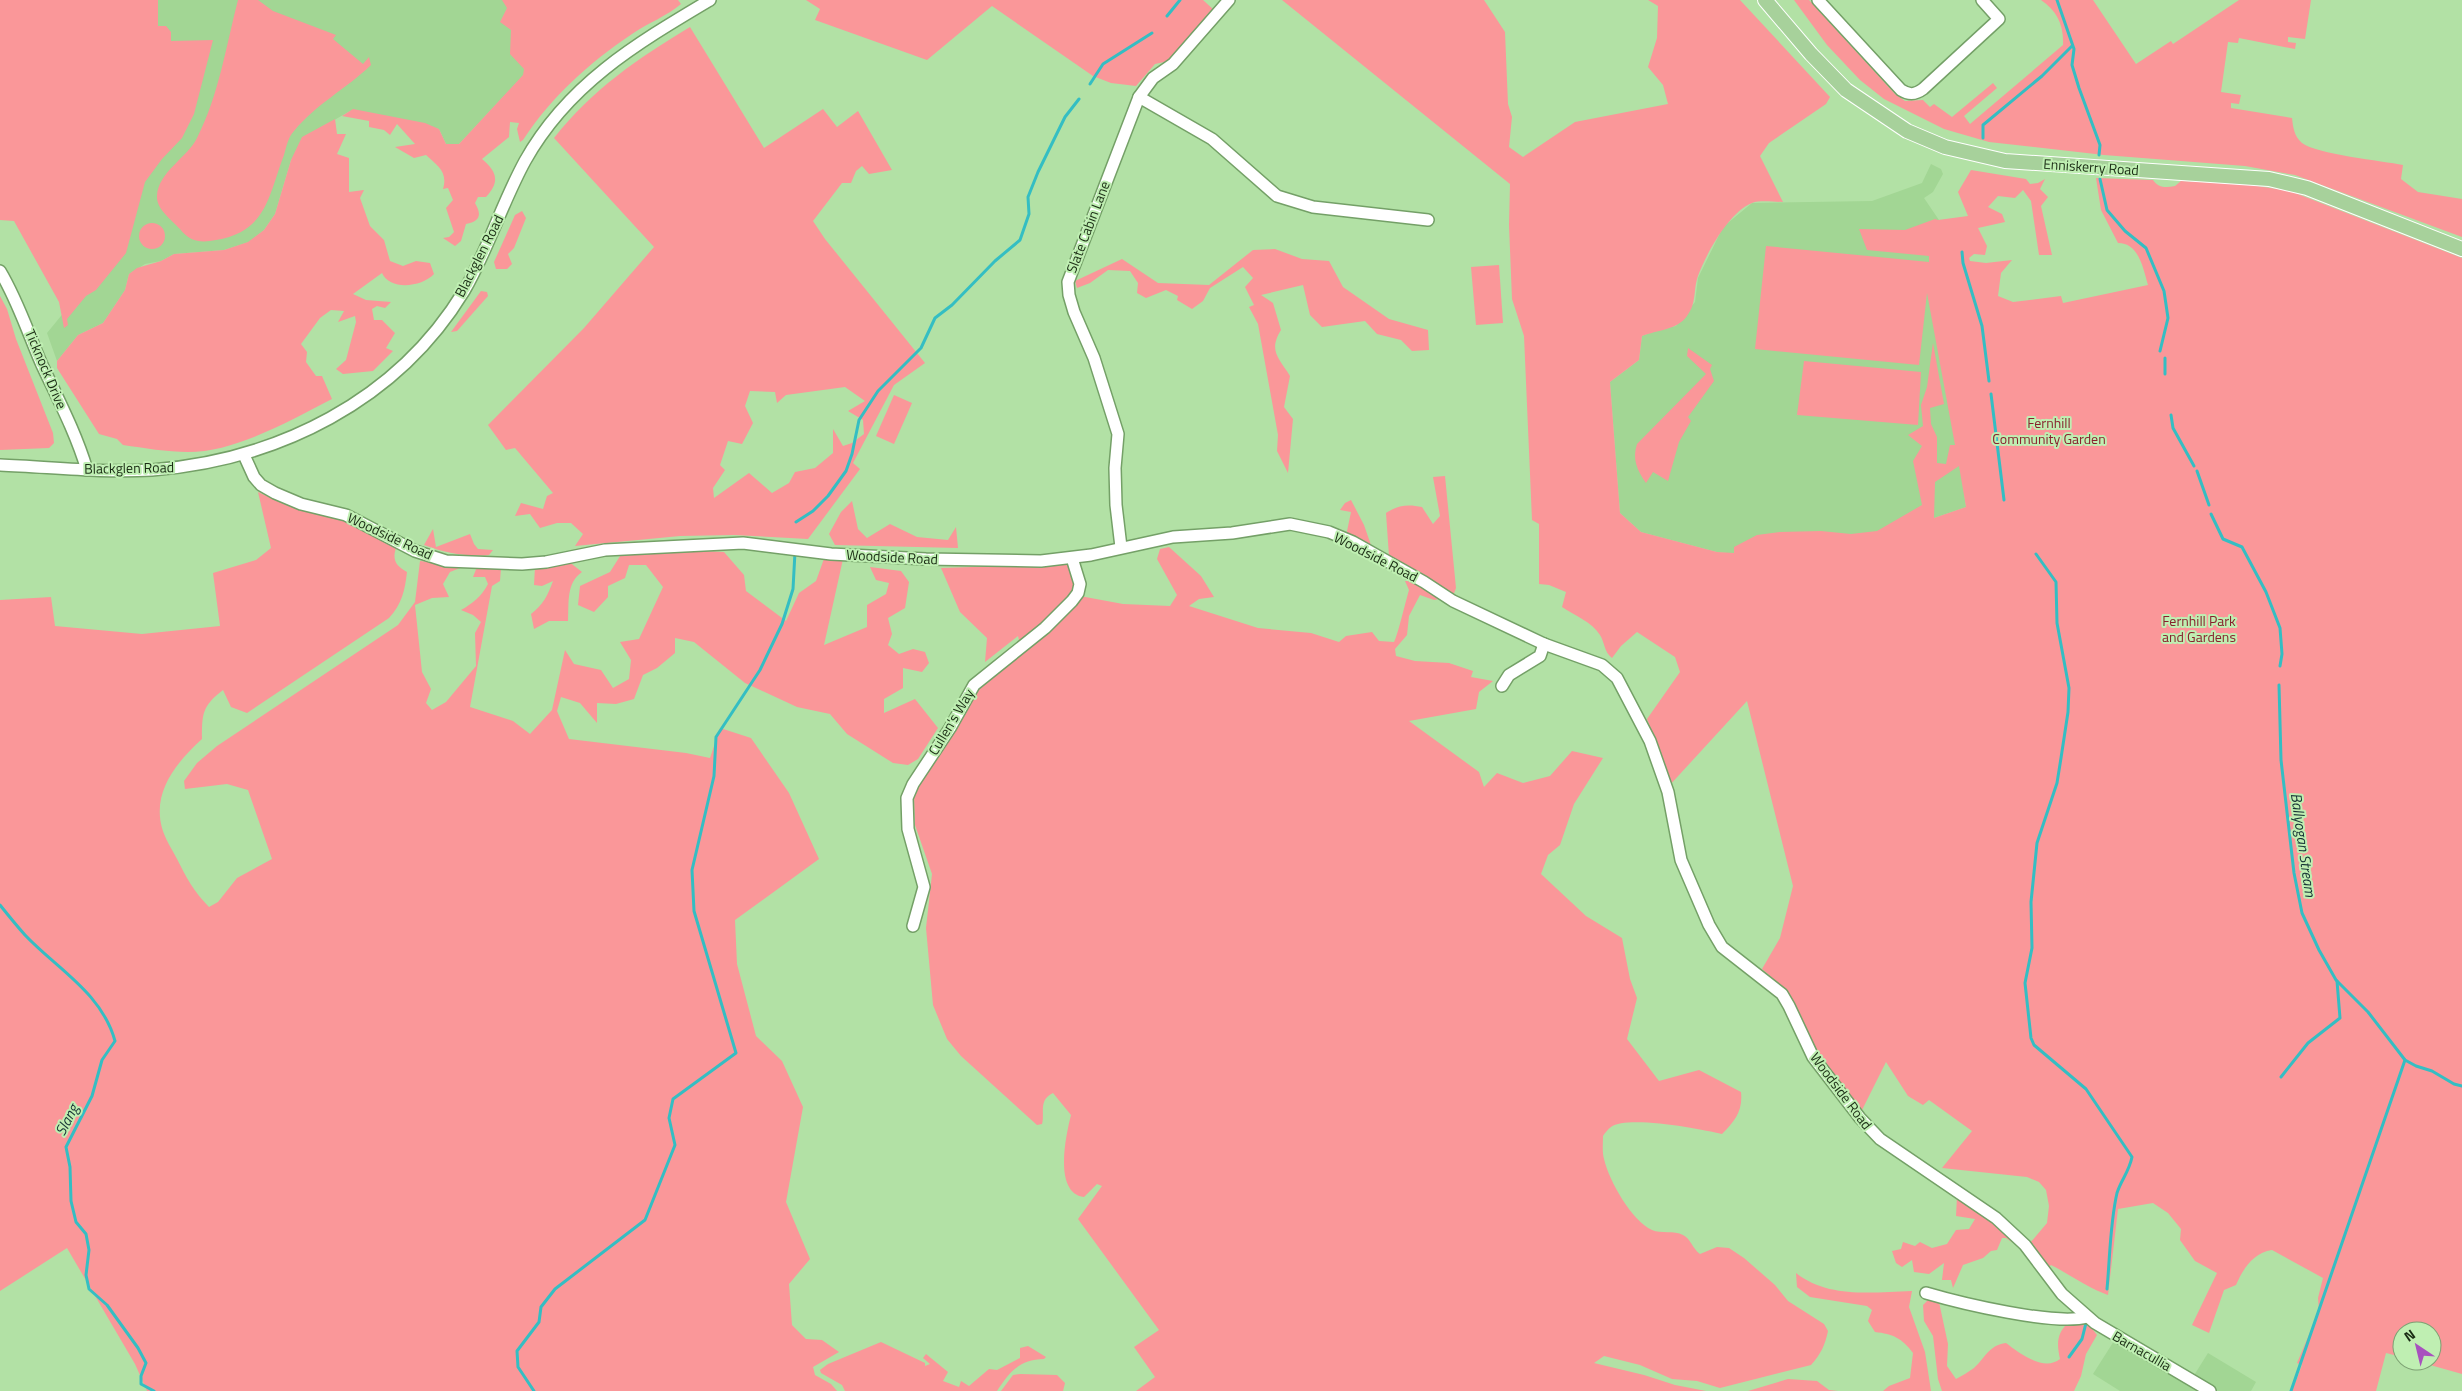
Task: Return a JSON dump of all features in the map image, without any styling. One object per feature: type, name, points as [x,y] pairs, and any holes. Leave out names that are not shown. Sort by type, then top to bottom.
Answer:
[{"type":"main road","name":"Enniskerry Road","points":[[1765,0],[1811,54],[1846,90],[1899,126],[1945,147],[2006,161],[2269,179],[2307,188],[2462,249]]},
{"type":"street","name":"Blackglen Road","points":[[0,465],[128,471],[182,467],[244,455],[285,441],[335,416],[375,389],[418,351],[441,323],[464,290],[479,263],[525,162],[554,117],[602,70],[642,42],[710,0]]},
{"type":"street","name":"Slate Cabin Lane","points":[[1121,547],[1115,477],[1118,434],[1094,358],[1074,312],[1069,295],[1068,282],[1139,97],[1152,78],[1173,64],[1229,0]]},
{"type":"street","points":[[1818,0],[1901,90],[1907,94],[1919,92],[1999,19],[1982,0]]},
{"type":"street","points":[[1139,97],[1212,139],[1277,196],[1313,206],[1428,220]]},
{"type":"street","name":"Ticknock Drive","points":[[0,271],[17,302],[41,362],[78,442],[87,470]]},
{"type":"street","name":"Woodside Road","points":[[244,455],[254,477],[261,485],[276,493],[301,504],[346,515],[416,551],[446,560],[522,564],[546,562],[605,550],[743,543],[831,554],[926,559],[1041,561],[1072,558],[1173,537],[1226,534],[1290,524],[1329,532],[1371,551],[1453,601],[1544,644],[1602,665],[1621,683],[1650,741],[1668,792],[1682,860],[1709,925],[1722,947],[1782,994],[1818,1064],[1872,1132],[1996,1218],[2025,1245],[2062,1294],[2076,1307]]},
{"type":"street","name":"Cullen's Way","points":[[913,926],[924,887],[908,829],[907,798],[913,784],[950,728],[974,685],[1045,628],[1078,593],[1080,584],[1072,558]]},
{"type":"street","points":[[1502,686],[1509,675],[1540,656],[1544,644]]},
{"type":"street","points":[[1926,1293],[1948,1299],[2040,1316],[2075,1321],[2087,1317]]},
{"type":"street","name":"Barnacullia","points":[[2076,1307],[2087,1317],[2210,1391]]},
{"type":"shaded area","points":[[70,0],[507,0],[533,65],[459,144],[446,144],[439,129],[350,111],[329,123],[291,160],[275,214],[264,230],[249,242],[224,250],[174,254],[161,261],[145,264],[129,274],[125,290],[103,323],[78,335],[57,361],[47,333],[116,249]]},
{"type":"shaded area","points":[[1931,164],[1941,169],[1943,174],[1933,192],[1924,198],[1939,220],[1930,256],[1966,507],[1934,518],[1776,558],[1717,552],[1641,532],[1620,513],[1610,382],[1639,360],[1642,336],[1657,330],[1676,326],[1695,302],[1698,278],[1723,227],[1752,203],[1872,201],[1922,183]]},
{"type":"shaded area","points":[[2114,1341],[2200,1391],[2120,1391],[2093,1374]]},
{"type":"shaded area","points":[[2208,1353],[2256,1382],[2251,1391],[2218,1391],[2193,1377]]},
{"type":"green space","points":[[0,0],[158,0],[158,26],[166,26],[171,32],[171,41],[213,40],[194,114],[182,138],[162,159],[145,182],[126,253],[96,290],[86,296],[67,319],[68,325],[64,328],[59,302],[14,221],[0,220]]},
{"type":"green space","points":[[238,0],[258,0],[273,11],[336,35],[333,39],[363,64],[369,57],[371,65],[321,105],[292,133],[269,198],[256,220],[246,229],[233,235],[216,240],[201,241],[188,237],[169,218],[159,205],[157,196],[162,179],[193,145],[205,122],[221,70]]},
{"type":"green space","points":[[502,0],[678,0],[681,4],[632,34],[572,81],[546,109],[520,142],[517,129],[519,123],[510,122],[509,137],[482,159],[491,168],[495,176],[494,186],[486,197],[478,197],[475,203],[479,211],[478,217],[466,224],[461,241],[455,246],[443,238],[449,237],[454,232],[446,208],[453,200],[448,188],[443,189],[444,178],[438,166],[426,155],[414,158],[395,147],[415,144],[397,124],[390,135],[384,130],[369,127],[369,121],[342,116],[353,109],[425,123],[439,129],[446,144],[459,144],[523,75],[524,69],[510,54],[511,30],[500,22],[507,8]]},
{"type":"green space","points":[[806,0],[1203,0],[1214,10],[1169,61],[1155,64],[1136,86],[1111,83],[1093,76],[992,6],[927,60],[815,20],[820,9]]},
{"type":"green space","name":"Fernhill Park and Gardens","points":[[1282,0],[1484,0],[1505,32],[1508,104],[1512,117],[1509,147],[1523,157],[1575,122],[1668,104],[1663,85],[1648,67],[1657,38],[1658,6],[1648,0],[1740,0],[1830,97],[1826,104],[1769,143],[1760,156],[1783,202],[1755,202],[1743,208],[1735,215],[1719,235],[1707,257],[1698,276],[1694,301],[1687,316],[1683,321],[1672,327],[1642,336],[1639,360],[1610,382],[1620,513],[1641,532],[1717,552],[1734,553],[1734,547],[1757,535],[1780,532],[1821,531],[1851,534],[1877,531],[1922,505],[1913,461],[1922,446],[1908,435],[1923,426],[1921,405],[1927,387],[1933,343],[1944,404],[1930,408],[1931,424],[1937,437],[1937,463],[1946,464],[1950,445],[1955,445],[1927,293],[1919,365],[1755,349],[1766,246],[1929,262],[1929,256],[1867,250],[1859,229],[1905,230],[1935,219],[1968,216],[1958,192],[1971,170],[2026,179],[2030,184],[2038,183],[2045,179],[2040,189],[2048,197],[2041,206],[2052,255],[2039,255],[2031,201],[2023,190],[2015,198],[1998,196],[1988,207],[2002,214],[2005,222],[1978,228],[1987,246],[1985,255],[1974,254],[1969,258],[1970,261],[1986,263],[2012,260],[2001,273],[1998,296],[2013,302],[2061,296],[2063,303],[2148,285],[2139,258],[2131,247],[2118,243],[2101,210],[2096,178],[2153,180],[2157,185],[2165,187],[2175,186],[2181,181],[2244,184],[2290,191],[2462,258],[2462,1374],[2442,1368],[2442,1321],[2392,1321],[2392,1354],[2386,1353],[2376,1391],[2292,1391],[2302,1365],[2297,1363],[2319,1311],[2318,1298],[2323,1278],[2272,1250],[2259,1254],[2245,1268],[2236,1285],[2224,1290],[2209,1333],[2192,1325],[2217,1273],[2195,1261],[2180,1240],[2181,1229],[2168,1213],[2153,1203],[2118,1209],[2108,1295],[2051,1265],[2049,1267],[2030,1243],[2047,1223],[2049,1206],[2046,1190],[2039,1182],[2027,1177],[1942,1168],[1972,1131],[1929,1100],[1923,1105],[1908,1096],[1886,1062],[1861,1112],[1837,1083],[1821,1059],[1790,998],[1774,979],[1762,969],[1780,938],[1793,886],[1747,701],[1669,786],[1661,754],[1647,719],[1680,672],[1675,657],[1637,632],[1621,646],[1612,658],[1607,653],[1597,630],[1562,607],[1566,592],[1549,585],[1539,584],[1539,524],[1532,520],[1524,336],[1512,299],[1509,225],[1510,184]],"holes":[[[1959,466],[1966,507],[1934,518],[1935,482]]]},
{"type":"green space","points":[[1794,0],[1809,0],[1895,94],[1905,101],[1923,100],[1930,107],[1934,104],[1952,117],[1993,83],[1997,88],[1964,116],[1970,124],[2063,45],[2061,25],[2047,4],[2041,0],[2093,0],[2136,64],[2171,41],[2173,44],[2239,0],[2311,0],[2305,39],[2288,37],[2288,42],[2296,43],[2295,49],[2239,38],[2238,43],[2228,42],[2221,92],[2241,95],[2239,104],[2231,103],[2231,108],[2292,118],[2293,128],[2302,143],[2321,151],[2403,165],[2401,179],[2418,192],[2462,199],[2462,237],[2295,175],[2245,166],[2104,155],[1989,142],[1944,129],[1884,99],[1860,80],[1827,45]]},
{"type":"green space","points":[[690,27],[764,148],[823,109],[837,127],[858,111],[892,170],[869,174],[862,166],[856,171],[851,183],[842,183],[813,221],[825,239],[925,363],[894,385],[853,463],[860,469],[808,539],[734,535],[680,536],[575,546],[583,534],[571,523],[557,523],[540,528],[530,514],[515,516],[521,503],[543,509],[547,496],[553,493],[515,448],[506,450],[488,425],[584,328],[654,247],[554,138],[584,104],[600,90],[634,63]],"holes":[[[845,387],[865,401],[848,411],[863,420],[864,434],[852,443],[843,446],[833,429],[833,453],[815,468],[795,472],[789,483],[772,493],[749,473],[714,498],[713,488],[725,470],[720,465],[728,441],[742,444],[753,423],[745,406],[750,391],[775,392],[777,403],[786,395]]]},
{"type":"green space","points":[[335,119],[337,134],[346,134],[337,154],[349,158],[349,192],[364,190],[360,198],[370,226],[384,240],[390,261],[403,266],[416,261],[430,263],[434,274],[422,282],[399,285],[386,279],[382,273],[353,294],[366,300],[391,302],[385,308],[377,306],[372,309],[374,320],[382,320],[395,333],[386,348],[393,351],[373,371],[343,374],[336,369],[346,360],[356,322],[355,316],[338,322],[344,311],[331,310],[320,318],[301,344],[307,352],[306,362],[316,376],[322,376],[332,399],[244,441],[206,451],[156,450],[123,445],[117,439],[99,434],[57,368],[57,361],[78,335],[103,323],[125,290],[129,274],[137,268],[161,261],[174,254],[224,250],[248,242],[264,230],[275,214],[291,160],[302,137]]},
{"type":"green space","points":[[522,211],[526,218],[514,248],[508,254],[512,264],[507,269],[496,269],[494,262],[515,215]]},
{"type":"green space","points":[[152,223],[161,227],[165,236],[161,245],[152,249],[143,245],[139,236],[143,227]]},
{"type":"green space","points":[[1275,249],[1302,259],[1329,261],[1343,287],[1389,319],[1428,330],[1429,350],[1412,351],[1401,340],[1377,334],[1365,321],[1322,327],[1310,315],[1303,285],[1261,295],[1273,303],[1281,330],[1275,344],[1276,354],[1290,376],[1284,407],[1293,419],[1288,473],[1277,451],[1278,435],[1258,324],[1249,307],[1254,305],[1245,287],[1253,278],[1243,267],[1210,288],[1203,301],[1192,309],[1177,300],[1178,296],[1166,290],[1146,298],[1137,293],[1138,283],[1130,271],[1108,270],[1090,283],[1077,288],[1075,281],[1122,259],[1158,283],[1209,285],[1253,250]]},
{"type":"green space","points":[[1499,265],[1503,323],[1476,325],[1471,267]]},
{"type":"green space","points":[[481,291],[487,292],[488,296],[457,331],[451,332]]},
{"type":"green space","points":[[0,296],[7,309],[16,339],[53,433],[54,443],[49,448],[0,450]]},
{"type":"green space","points":[[1688,348],[1712,365],[1710,369],[1714,381],[1688,417],[1691,421],[1679,442],[1668,481],[1653,472],[1646,483],[1636,464],[1637,444],[1706,374],[1687,356]]},
{"type":"green space","points":[[1804,361],[1921,372],[1918,425],[1797,415]]},
{"type":"green space","points":[[894,395],[912,403],[894,444],[876,436]]},
{"type":"green space","points":[[1445,476],[1456,588],[1453,596],[1389,556],[1386,513],[1403,506],[1422,507],[1433,524],[1440,516],[1433,477]]},
{"type":"green space","points":[[258,492],[294,508],[327,512],[343,517],[354,526],[396,548],[394,556],[396,562],[407,572],[402,596],[389,618],[247,713],[231,707],[223,690],[207,706],[202,723],[202,739],[184,757],[169,778],[161,802],[160,814],[165,836],[195,890],[209,907],[218,902],[237,878],[272,859],[248,790],[227,784],[185,789],[184,781],[197,763],[217,746],[398,625],[415,602],[420,561],[465,566],[450,572],[443,584],[449,597],[432,598],[415,605],[422,672],[431,689],[426,703],[432,710],[446,702],[476,666],[475,633],[481,622],[473,615],[461,610],[476,599],[488,584],[485,577],[473,577],[477,567],[501,568],[500,581],[492,586],[470,707],[513,721],[530,734],[552,710],[565,650],[574,664],[601,670],[613,688],[629,679],[631,660],[620,642],[639,639],[663,587],[646,565],[629,565],[625,578],[608,586],[608,597],[594,612],[578,605],[580,586],[610,572],[622,553],[650,549],[724,552],[744,575],[746,591],[786,621],[799,593],[816,581],[825,556],[843,559],[824,645],[867,627],[867,605],[886,594],[889,583],[876,580],[870,567],[901,571],[909,582],[905,608],[888,618],[892,634],[888,645],[899,654],[913,649],[925,652],[929,663],[922,672],[903,668],[903,688],[884,699],[884,713],[915,699],[938,728],[918,759],[908,765],[893,763],[847,734],[830,714],[797,707],[745,683],[694,642],[675,638],[675,653],[657,668],[643,675],[634,699],[616,704],[597,703],[597,723],[580,703],[561,697],[557,711],[569,739],[686,753],[710,758],[720,728],[751,738],[789,793],[819,859],[735,920],[737,964],[756,1036],[782,1061],[803,1107],[786,1202],[810,1259],[789,1284],[792,1325],[806,1339],[822,1340],[839,1352],[813,1367],[815,1375],[831,1384],[837,1391],[147,1391],[135,1364],[67,1248],[0,1291],[0,600],[51,597],[55,626],[142,634],[220,626],[213,573],[256,560],[271,548]]},
{"type":"green space","points":[[1351,500],[1364,525],[1372,548],[1346,536],[1351,512],[1340,510],[1345,503]]},
{"type":"green space","points":[[852,501],[858,529],[867,538],[890,524],[917,537],[948,540],[956,527],[958,548],[835,545],[829,534],[841,512]]},
{"type":"green space","points":[[433,529],[436,547],[470,534],[478,549],[493,550],[489,555],[464,555],[424,545]]},
{"type":"green space","points":[[1169,547],[1201,576],[1214,597],[1199,599],[1189,606],[1258,628],[1311,633],[1339,642],[1346,636],[1372,632],[1379,641],[1394,642],[1409,590],[1405,581],[1413,581],[1439,599],[1434,600],[1420,595],[1409,616],[1407,635],[1395,649],[1396,656],[1415,661],[1449,663],[1473,671],[1471,677],[1493,681],[1479,692],[1476,709],[1409,721],[1479,772],[1484,787],[1497,773],[1523,783],[1550,776],[1572,751],[1603,758],[1574,804],[1560,845],[1548,855],[1541,874],[1586,916],[1622,938],[1630,979],[1637,998],[1627,1039],[1659,1081],[1699,1070],[1741,1092],[1741,1105],[1737,1115],[1722,1134],[1665,1124],[1632,1122],[1611,1127],[1603,1136],[1603,1153],[1607,1168],[1622,1199],[1644,1225],[1652,1230],[1683,1235],[1700,1254],[1717,1247],[1729,1248],[1744,1258],[1775,1285],[1788,1301],[1824,1324],[1828,1331],[1825,1341],[1820,1353],[1811,1365],[1720,1388],[1697,1381],[1672,1379],[1640,1365],[1604,1356],[1594,1363],[1644,1375],[1675,1385],[1706,1391],[1136,1391],[1155,1377],[1134,1347],[1159,1330],[1078,1219],[1102,1186],[1097,1184],[1084,1197],[1074,1193],[1068,1185],[1064,1162],[1071,1115],[1053,1093],[1045,1099],[1042,1124],[1037,1125],[961,1056],[947,1039],[933,1005],[926,928],[932,874],[915,825],[914,798],[917,788],[948,741],[975,691],[1080,596],[1123,604],[1170,606],[1177,595],[1157,559],[1160,549]]},
{"type":"green space","points":[[568,561],[582,572],[573,582],[571,588],[568,621],[549,621],[534,629],[531,614],[545,599],[553,581],[542,586],[534,585],[535,567]]},
{"type":"green space","points":[[1067,564],[1075,580],[1075,592],[1029,638],[1019,640],[1018,636],[985,662],[987,638],[960,612],[941,568]]},
{"type":"green space","points":[[1957,1197],[1987,1217],[2013,1243],[2006,1238],[2002,1238],[1997,1250],[1991,1251],[1983,1258],[1963,1265],[1953,1288],[1951,1280],[1942,1280],[1944,1263],[1929,1274],[1914,1272],[1912,1260],[1902,1267],[1896,1263],[1892,1251],[1901,1249],[1903,1242],[1915,1246],[1920,1242],[1932,1248],[1947,1244],[1956,1230],[1969,1229],[1975,1219],[1956,1216]]},
{"type":"green space","points":[[1796,1273],[1823,1287],[1837,1290],[1867,1293],[1912,1291],[1909,1307],[1925,1352],[1931,1391],[1883,1391],[1889,1386],[1910,1378],[1913,1353],[1897,1338],[1875,1332],[1868,1321],[1872,1310],[1867,1306],[1810,1297],[1797,1287]]},
{"type":"green space","points":[[1930,1298],[1939,1302],[1948,1344],[1947,1366],[1956,1379],[1974,1368],[1991,1349],[2000,1344],[2006,1343],[2032,1360],[2047,1363],[2054,1362],[2060,1359],[2058,1340],[2061,1331],[2068,1323],[2090,1326],[2097,1335],[2086,1354],[2081,1376],[2074,1391],[1942,1391],[1938,1379],[1933,1336],[1924,1321],[1923,1305]]},
{"type":"green space","points":[[881,1342],[925,1363],[925,1366],[930,1364],[923,1358],[926,1354],[948,1372],[943,1381],[959,1387],[961,1381],[969,1386],[989,1369],[997,1370],[1020,1358],[1020,1348],[1028,1346],[1046,1357],[1022,1364],[1016,1368],[997,1391],[845,1391],[842,1385],[821,1373],[820,1370],[828,1364]]},
{"type":"green space","points":[[1013,1375],[1057,1375],[1065,1383],[1063,1391],[1001,1391]]},
{"type":"green space","points":[[1788,1379],[1817,1381],[1829,1390],[1838,1391],[1748,1391]]},
{"type":"waterway","points":[[1167,16],[1180,0]]},
{"type":"waterway","name":"Ballyogan Stream","points":[[2057,0],[2074,49],[2072,65],[2100,145],[2099,155]]},
{"type":"waterway","points":[[1090,84],[1103,64],[1152,33]]},
{"type":"waterway","points":[[1983,138],[1983,125],[2042,76],[2072,46]]},
{"type":"waterway","points":[[796,522],[813,511],[828,496],[846,471],[852,454],[859,420],[878,391],[921,348],[935,318],[952,305],[995,261],[1020,240],[1029,214],[1028,197],[1038,172],[1065,117],[1079,99]]},
{"type":"waterway","name":"Ballyogan Stream","points":[[2100,179],[2107,210],[2125,231],[2146,248],[2164,291],[2168,318],[2160,351]]},
{"type":"waterway","points":[[1962,252],[1963,263],[1982,326],[1989,381]]},
{"type":"waterway","name":"Ballyogan Stream","points":[[2165,358],[2165,374]]},
{"type":"waterway","points":[[1991,394],[2004,500]]},
{"type":"waterway","name":"Ballyogan Stream","points":[[2171,415],[2173,428],[2194,466]]},
{"type":"waterway","name":"Ballyogan Stream","points":[[2197,471],[2209,505]]},
{"type":"waterway","name":"Ballyogan Stream","points":[[2211,514],[2223,539],[2242,547],[2266,592],[2280,628],[2282,654],[2280,666]]},
{"type":"waterway","points":[[534,1391],[518,1367],[517,1351],[539,1322],[541,1307],[555,1289],[645,1220],[675,1145],[669,1118],[673,1099],[736,1053],[694,911],[692,870],[714,776],[716,737],[760,670],[782,624],[793,589],[795,552]]},
{"type":"waterway","points":[[2036,554],[2056,582],[2057,623],[2069,688],[2068,712],[2057,783],[2037,843],[2031,902],[2032,948],[2025,983],[2031,1038],[2034,1045],[2086,1089],[2132,1157],[2117,1193],[2107,1289]]},
{"type":"waterway","name":"Ballyogan Stream","points":[[2279,685],[2281,760],[2294,873],[2302,913],[2319,950],[2336,980],[2368,1012],[2405,1060],[2432,1071],[2454,1084],[2462,1086]]},
{"type":"waterway","name":"Slang","points":[[0,905],[25,935],[89,995],[109,1024],[115,1041],[102,1060],[92,1096],[66,1147],[70,1167],[71,1201],[76,1222],[86,1234],[89,1250],[86,1275],[89,1289],[107,1305],[138,1348],[146,1363],[141,1376],[141,1384],[154,1391]]},
{"type":"waterway","points":[[2281,1077],[2308,1043],[2340,1018],[2337,981]]},
{"type":"waterway","points":[[2291,1391],[2405,1060]]},
{"type":"waterway","points":[[2069,1357],[2082,1339],[2086,1323]]},
{"type":"park label","name":"Fernhill Community Garden","points":[[2049,432]]}]
